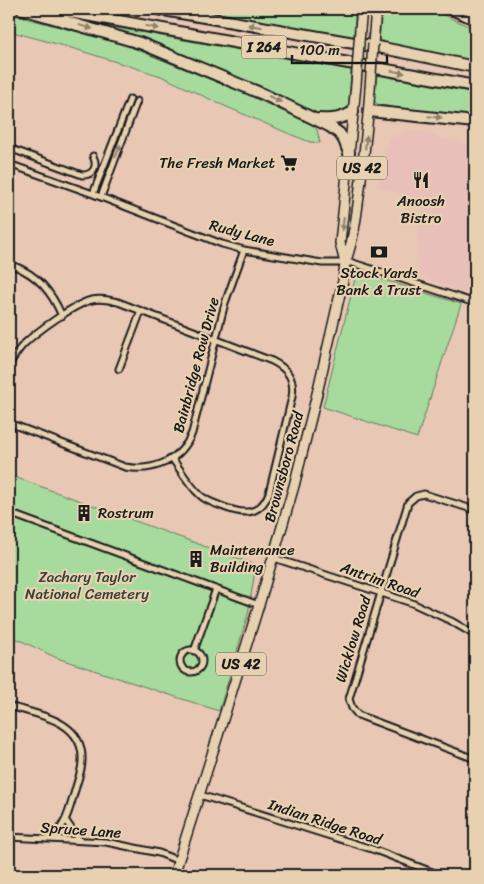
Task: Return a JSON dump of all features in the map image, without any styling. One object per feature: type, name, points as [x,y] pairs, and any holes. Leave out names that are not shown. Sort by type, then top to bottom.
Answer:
[{"type":"highway","points":[[22,9],[140,43],[265,95],[316,118],[338,133],[348,148],[349,154]]},
{"type":"highway","name":"I 264","points":[[53,9],[475,86]]},
{"type":"highway","name":"I 264","points":[[158,9],[382,48],[475,67]]},
{"type":"highway","points":[[451,9],[475,20]]},
{"type":"highway","points":[[369,111],[475,122]]},
{"type":"highway","points":[[316,118],[332,120],[345,117],[353,112]]},
{"type":"main road","name":"Brownsboro Road","points":[[345,263],[340,243],[362,9]]},
{"type":"main road","name":"Brownsboro Road","points":[[174,875],[274,558],[336,314],[345,263],[351,246],[369,111],[376,9]]},
{"type":"main road","points":[[353,112],[369,111]]},
{"type":"street","points":[[93,194],[130,99]]},
{"type":"street","points":[[101,197],[137,101]]},
{"type":"street","points":[[9,148],[82,175],[92,173],[95,169],[96,162],[93,156]]},
{"type":"street","name":"Rudy Lane","points":[[9,164],[222,244],[244,250],[322,263],[353,263],[475,302]]},
{"type":"street","name":"Bainbridge Row Drive","points":[[9,423],[126,467],[145,468],[166,462],[172,458],[185,447],[190,438],[230,286],[244,250]]},
{"type":"street","points":[[12,265],[30,273],[41,283],[62,316]]},
{"type":"street","points":[[9,366],[23,344],[62,316],[88,301],[102,299],[118,302],[272,360],[290,375],[293,390],[288,414],[269,493],[259,508],[248,512],[237,512],[207,500],[195,489],[172,458]]},
{"type":"street","points":[[119,369],[141,312]]},
{"type":"street","name":"Wicklow Road","points":[[475,510],[424,494],[416,496],[406,507],[350,694],[352,708],[358,715],[475,759]]},
{"type":"street","points":[[9,513],[259,605]]},
{"type":"street","name":"Antrim Road","points":[[274,558],[412,603],[475,635]]},
{"type":"street","points":[[194,650],[216,589]]},
{"type":"street","points":[[194,650],[200,654],[201,664],[198,670],[188,672],[180,665],[180,658],[187,651],[194,650]]},
{"type":"street","points":[[9,706],[55,719],[68,728],[78,740],[81,749],[82,763],[66,821],[52,839]]},
{"type":"street","name":"Indian Ridge Road","points":[[200,795],[375,850],[440,875]]},
{"type":"street","points":[[66,821],[79,840]]},
{"type":"street","name":"Spruce Lane","points":[[9,837],[106,842],[158,853],[178,861]]},
{"type":"shaded area","points":[[413,129],[475,147],[475,296],[419,276],[416,233],[426,202],[377,187],[390,138]]},
{"type":"green space","points":[[194,9],[355,9],[354,39]]},
{"type":"green space","points":[[382,9],[430,9],[475,29],[475,61],[379,42]]},
{"type":"green space","points":[[9,14],[118,42],[246,94],[282,111],[307,117],[317,130],[320,143],[310,142],[292,135],[161,76],[9,31]]},
{"type":"green space","points":[[83,22],[351,70],[348,111],[336,115],[319,114],[245,82]]},
{"type":"green space","points":[[377,75],[475,93],[475,118],[377,104],[374,100]]},
{"type":"green space","points":[[365,274],[461,304],[417,438],[323,407],[355,279]]},
{"type":"green space","name":"Zachary Taylor National Cemetery","points":[[9,475],[256,565],[248,614],[219,711],[57,658],[9,635]]},
{"type":"place","name":"The Fresh Market","points":[[289,163]]},
{"type":"place","name":"Anoosh Bistro","points":[[421,180]]},
{"type":"place","name":"Stock Yards Bank & Trust","points":[[379,252]]},
{"type":"place","name":"Rostrum","points":[[84,513]]},
{"type":"place","name":"Maintenance Building","points":[[196,559]]}]
